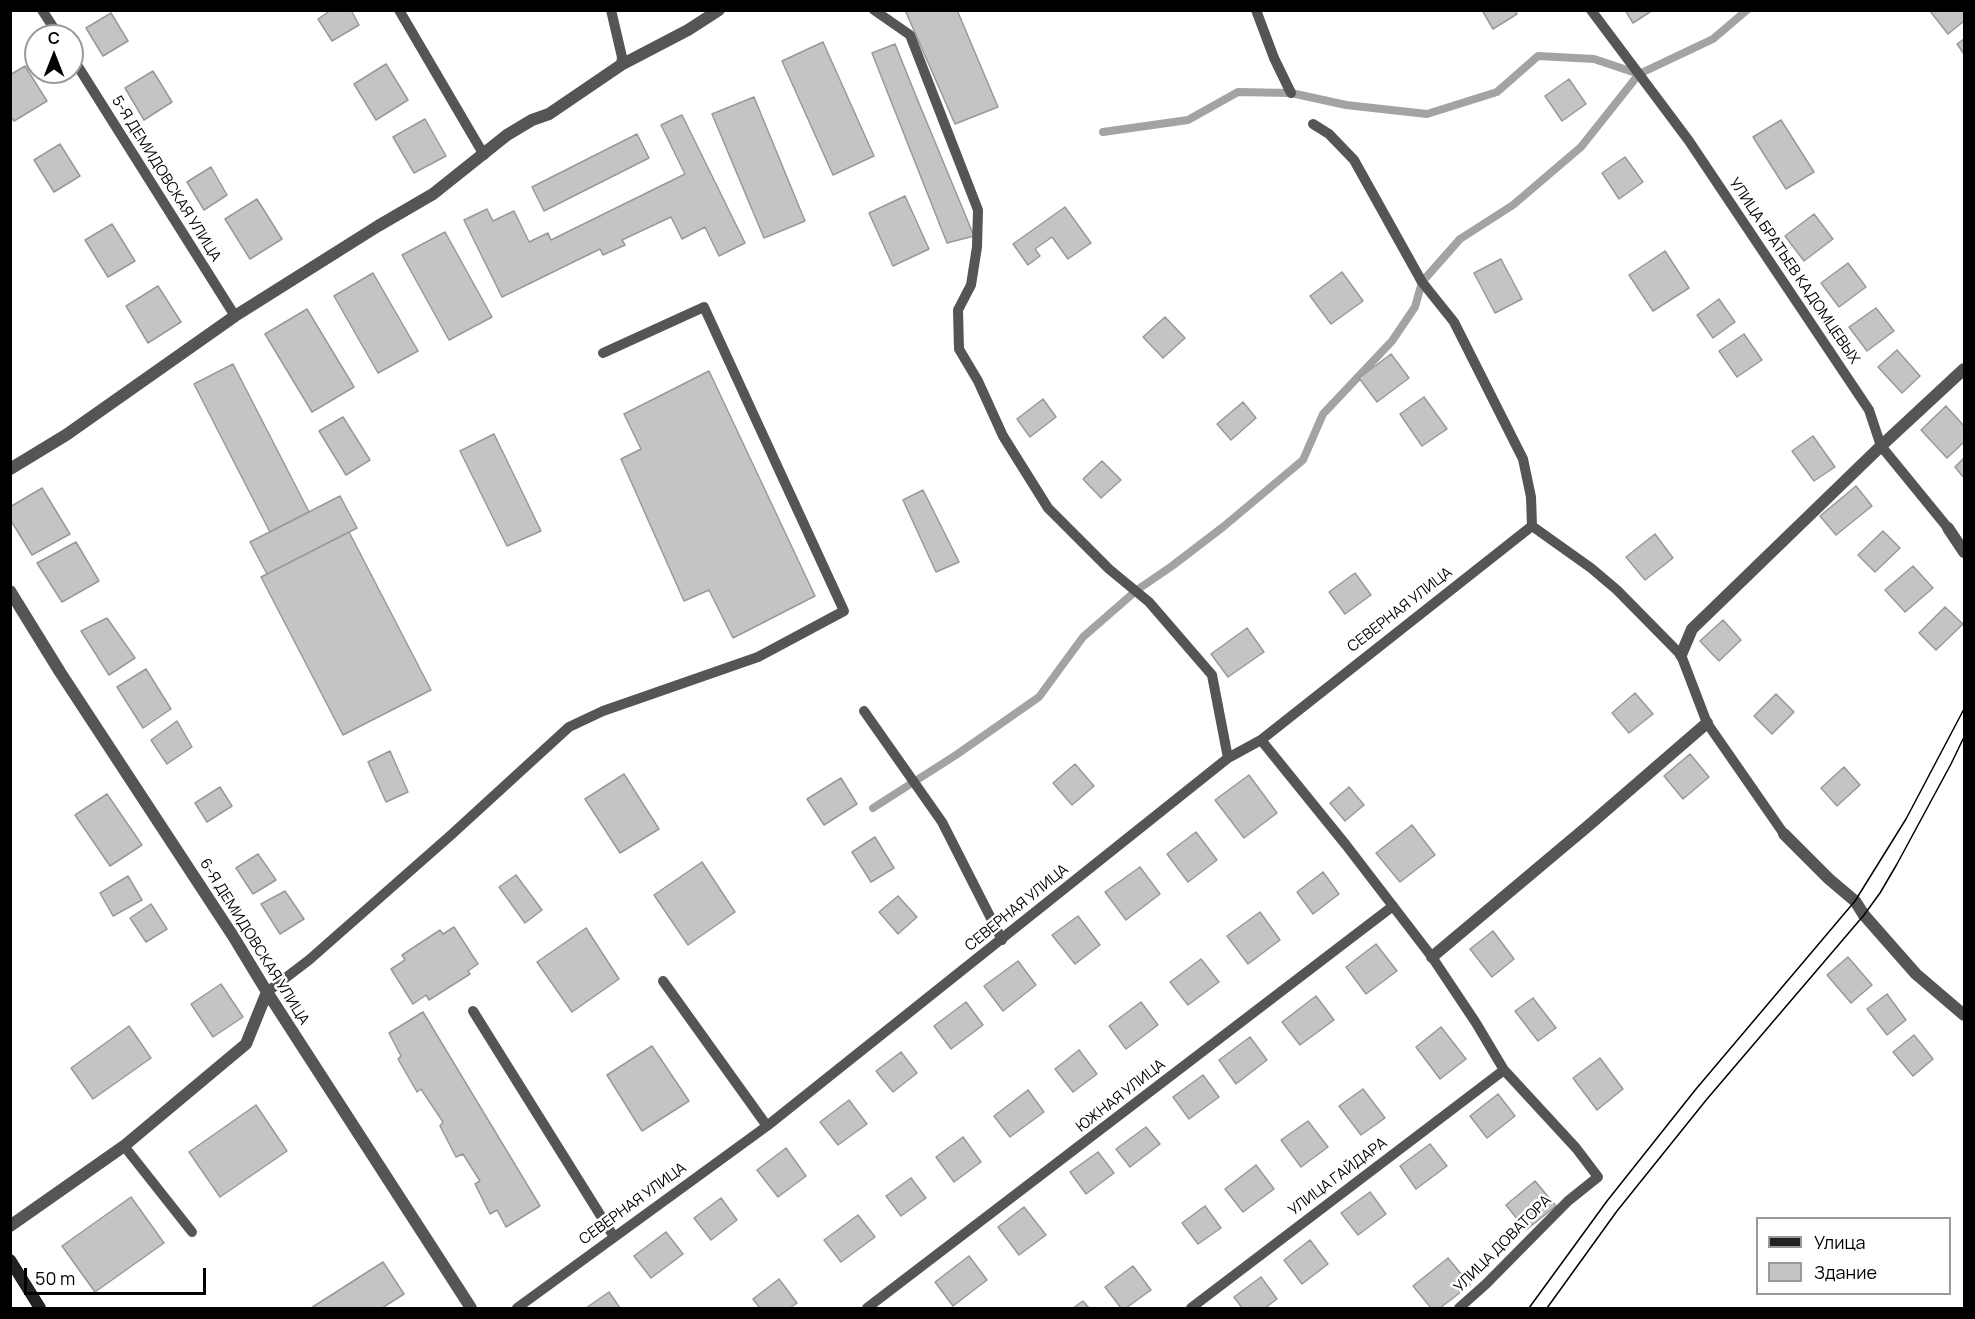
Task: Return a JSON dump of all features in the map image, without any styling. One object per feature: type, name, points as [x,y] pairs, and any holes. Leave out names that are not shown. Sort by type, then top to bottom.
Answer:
[{"type":"main road","points":[[10,1260],[40,1308]]},
{"type":"street","points":[[10,469],[66,435],[235,316],[433,194],[507,135],[532,120],[549,114],[621,65],[688,30],[718,10]]},
{"type":"street","points":[[1681,655],[1692,629],[1881,446],[1965,369]]},
{"type":"street","name":"УЛИЦА БРАТЬЕВ КАДОМЦЕВЫХ","points":[[1948,528],[1965,552]]},
{"type":"street","name":"6-Я ДЕМИДОВСКАЯ УЛИЦА","points":[[10,591],[471,1308]]},
{"type":"street","points":[[1432,957],[1707,723]]},
{"type":"street","points":[[1784,834],[1855,902],[1916,975],[1965,1015]]},
{"type":"street","points":[[10,1226],[124,1146],[246,1044],[267,992]]},
{"type":"lane","points":[[42,10],[51,24]]},
{"type":"lane","points":[[399,10],[484,155]]},
{"type":"lane","points":[[611,10],[622,57],[621,65]]},
{"type":"lane","points":[[874,10],[910,35],[978,210],[971,285],[958,310],[959,349],[978,381],[1003,436],[1048,508],[1109,569],[1149,602],[1212,675],[1228,758]]},
{"type":"lane","points":[[1256,10],[1274,58],[1291,93]]},
{"type":"lane","name":"УЛИЦА БРАТЬЕВ КАДОМЦЕВЫХ","points":[[1591,10],[1689,141],[1869,410],[1881,446],[1948,528]]},
{"type":"lane","name":"5-Я ДЕМИДОВСКАЯ УЛИЦА","points":[[84,76],[235,316]]},
{"type":"lane","points":[[1312,124],[1329,134],[1354,160],[1422,282],[1454,322],[1523,459],[1531,497],[1532,525],[1617,590],[1681,655],[1707,723],[1784,834]]},
{"type":"lane","points":[[267,992],[327,944],[451,835],[568,727],[603,711],[758,657],[844,612],[704,307],[603,353]]},
{"type":"lane","name":"СЕВЕРНАЯ УЛИЦА","points":[[517,1308],[767,1126],[1228,758],[1261,740],[1532,525]]},
{"type":"lane","points":[[864,711],[942,822],[1002,940]]},
{"type":"lane","points":[[1261,740],[1432,957],[1504,1070]]},
{"type":"lane","name":"ЮЖНАЯ УЛИЦА","points":[[867,1308],[1393,906]]},
{"type":"lane","points":[[663,981],[767,1126]]},
{"type":"lane","points":[[473,1011],[614,1236]]},
{"type":"lane","name":"УЛИЦА ДОВАТОРА","points":[[1459,1308],[1568,1201],[1598,1177],[1576,1149],[1504,1070]]},
{"type":"lane","name":"УЛИЦА ГАЙДАРА","points":[[1191,1308],[1504,1070]]},
{"type":"lane","points":[[124,1146],[192,1232]]},
{"type":"building","points":[[331,10],[351,10],[359,25],[332,41],[318,19]]},
{"type":"building","points":[[905,10],[957,10],[998,107],[955,124]]},
{"type":"building","points":[[1482,10],[1515,10],[1517,14],[1493,29]]},
{"type":"building","points":[[1625,10],[1653,10],[1633,23]]},
{"type":"building","points":[[1964,10],[1964,21],[1948,34],[1930,11]]},
{"type":"building","points":[[111,13],[128,41],[103,56],[86,28]]},
{"type":"building","points":[[1964,39],[1964,54],[1957,44]]},
{"type":"building","points":[[823,42],[874,156],[833,175],[782,61]]},
{"type":"building","points":[[895,44],[974,236],[947,243],[872,53]]},
{"type":"building","points":[[386,64],[408,100],[376,120],[354,84]]},
{"type":"building","points":[[24,67],[24,84],[36,84],[47,101],[14,121],[10,116],[10,75]]},
{"type":"building","points":[[153,71],[172,102],[144,120],[125,88]]},
{"type":"building","points":[[1569,79],[1586,104],[1562,121],[1545,96]]},
{"type":"building","points":[[754,97],[805,221],[764,238],[712,114]]},
{"type":"building","points":[[682,115],[745,243],[719,256],[705,227],[682,239],[671,217],[622,240],[625,245],[603,255],[600,249],[502,297],[464,220],[487,209],[493,221],[514,211],[529,242],[548,233],[551,240],[685,174],[661,125]]},
{"type":"building","points":[[425,119],[446,156],[414,173],[393,137]]},
{"type":"building","points":[[1781,120],[1814,172],[1786,189],[1753,137]]},
{"type":"building","points":[[637,134],[649,158],[544,211],[532,187]]},
{"type":"building","points":[[60,144],[80,176],[54,192],[34,160]]},
{"type":"building","points":[[1625,157],[1643,182],[1619,199],[1602,173]]},
{"type":"building","points":[[211,167],[227,195],[204,210],[187,182]]},
{"type":"building","points":[[905,196],[929,249],[893,266],[869,213]]},
{"type":"building","points":[[257,199],[282,239],[250,259],[225,219]]},
{"type":"building","points":[[1065,207],[1091,243],[1068,259],[1052,237],[1035,249],[1040,256],[1028,265],[1013,244]]},
{"type":"building","points":[[1814,214],[1833,239],[1804,261],[1785,236]]},
{"type":"building","points":[[112,224],[135,261],[108,277],[85,240]]},
{"type":"building","points":[[445,232],[492,317],[449,340],[402,255]]},
{"type":"building","points":[[1665,251],[1689,288],[1653,311],[1629,275]]},
{"type":"building","points":[[1501,259],[1522,299],[1495,313],[1474,273]]},
{"type":"building","points":[[1848,263],[1866,287],[1839,307],[1821,283]]},
{"type":"building","points":[[1342,272],[1363,301],[1331,324],[1310,296]]},
{"type":"building","points":[[373,273],[418,351],[378,373],[334,296]]},
{"type":"building","points":[[158,286],[181,322],[148,343],[126,306]]},
{"type":"building","points":[[1719,299],[1735,322],[1713,338],[1697,315]]},
{"type":"building","points":[[1876,308],[1894,331],[1867,351],[1849,327]]},
{"type":"building","points":[[307,309],[354,387],[312,412],[265,334]]},
{"type":"building","points":[[1165,317],[1185,338],[1163,358],[1143,337]]},
{"type":"building","points":[[1744,334],[1762,360],[1737,377],[1719,351]]},
{"type":"building","points":[[1897,350],[1920,376],[1902,393],[1878,367]]},
{"type":"building","points":[[1391,354],[1409,378],[1377,402],[1359,378]]},
{"type":"building","points":[[233,364],[309,512],[270,532],[194,384]]},
{"type":"building","points":[[709,371],[815,596],[733,638],[709,590],[684,601],[621,459],[641,449],[624,414]]},
{"type":"building","points":[[1424,397],[1447,429],[1422,446],[1400,414]]},
{"type":"building","points":[[1043,399],[1056,417],[1030,437],[1017,419]]},
{"type":"building","points":[[1243,402],[1256,418],[1231,440],[1217,424]]},
{"type":"building","points":[[1946,406],[1964,426],[1964,442],[1947,458],[1921,430]]},
{"type":"building","points":[[343,417],[370,460],[346,475],[319,431]]},
{"type":"building","points":[[494,434],[541,531],[507,546],[460,451]]},
{"type":"building","points":[[1813,436],[1835,467],[1814,481],[1792,451]]},
{"type":"building","points":[[1964,458],[1964,478],[1955,467]]},
{"type":"building","points":[[1102,461],[1121,480],[1101,498],[1083,479]]},
{"type":"building","points":[[1856,486],[1872,506],[1836,535],[1820,516]]},
{"type":"building","points":[[42,488],[70,534],[32,555],[10,519],[10,507]]},
{"type":"building","points":[[923,490],[959,562],[936,572],[903,500]]},
{"type":"building","points":[[340,496],[357,528],[267,574],[250,542]]},
{"type":"building","points":[[1883,531],[1900,548],[1875,572],[1858,555]]},
{"type":"building","points":[[349,532],[431,690],[343,735],[261,577]]},
{"type":"building","points":[[1655,534],[1673,558],[1645,580],[1626,557]]},
{"type":"building","points":[[76,542],[99,581],[62,602],[37,563]]},
{"type":"building","points":[[1913,566],[1933,588],[1905,612],[1885,590]]},
{"type":"building","points":[[1355,573],[1371,595],[1345,614],[1329,592]]},
{"type":"building","points":[[1945,607],[1963,624],[1936,650],[1919,633]]},
{"type":"building","points":[[107,618],[135,658],[109,675],[81,631]]},
{"type":"building","points":[[1723,620],[1741,640],[1719,661],[1700,641]]},
{"type":"building","points":[[1247,628],[1264,652],[1228,677],[1211,654]]},
{"type":"building","points":[[146,669],[171,709],[143,728],[117,687]]},
{"type":"building","points":[[1635,693],[1653,714],[1629,733],[1612,713]]},
{"type":"building","points":[[1776,694],[1794,712],[1772,734],[1754,716]]},
{"type":"building","points":[[177,721],[192,747],[167,764],[151,740]]},
{"type":"building","points":[[390,751],[408,792],[386,802],[368,762]]},
{"type":"building","points":[[1690,754],[1709,777],[1683,799],[1664,776]]},
{"type":"building","points":[[1075,764],[1094,786],[1072,805],[1053,783]]},
{"type":"building","points":[[1844,767],[1860,785],[1837,806],[1821,788]]},
{"type":"building","points":[[624,774],[659,829],[620,853],[585,799]]},
{"type":"building","points":[[1249,775],[1277,813],[1244,838],[1215,800]]},
{"type":"building","points":[[841,778],[857,804],[824,825],[807,799]]},
{"type":"building","points":[[220,787],[232,806],[207,822],[195,803]]},
{"type":"building","points":[[1349,787],[1364,805],[1345,821],[1330,803]]},
{"type":"building","points":[[107,794],[142,845],[110,866],[75,815]]},
{"type":"building","points":[[1412,825],[1435,855],[1400,882],[1376,853]]},
{"type":"building","points":[[1196,832],[1217,860],[1188,882],[1167,854]]},
{"type":"building","points":[[875,837],[894,868],[871,882],[852,852]]},
{"type":"building","points":[[258,854],[276,880],[253,894],[236,868]]},
{"type":"building","points":[[702,862],[735,912],[688,945],[654,895]]},
{"type":"building","points":[[1140,867],[1160,894],[1126,920],[1105,892]]},
{"type":"building","points":[[1323,872],[1339,894],[1313,914],[1297,892]]},
{"type":"building","points":[[516,875],[542,910],[525,923],[499,887]]},
{"type":"building","points":[[128,876],[142,900],[113,916],[100,893]]},
{"type":"building","points":[[285,891],[304,919],[280,934],[261,904]]},
{"type":"building","points":[[898,896],[917,917],[898,934],[879,912]]},
{"type":"building","points":[[151,904],[167,929],[146,942],[130,918]]},
{"type":"building","points":[[1260,912],[1280,940],[1248,964],[1227,936]]},
{"type":"building","points":[[1078,916],[1100,945],[1075,964],[1052,935]]},
{"type":"building","points":[[454,927],[478,964],[468,971],[470,974],[429,1000],[426,995],[413,1004],[391,969],[405,960],[402,955],[440,930],[443,934]]},
{"type":"building","points":[[586,928],[619,979],[572,1012],[537,962]]},
{"type":"building","points":[[1493,931],[1514,959],[1492,977],[1470,949]]},
{"type":"building","points":[[1376,944],[1397,971],[1366,994],[1346,967]]},
{"type":"building","points":[[1848,957],[1872,985],[1851,1003],[1827,975]]},
{"type":"building","points":[[1201,959],[1219,982],[1188,1005],[1170,982]]},
{"type":"building","points":[[1018,961],[1036,985],[1003,1011],[984,986]]},
{"type":"building","points":[[221,984],[243,1017],[213,1037],[191,1004]]},
{"type":"building","points":[[1887,994],[1906,1020],[1887,1035],[1867,1009]]},
{"type":"building","points":[[1316,996],[1334,1020],[1300,1045],[1282,1022]]},
{"type":"building","points":[[1533,998],[1556,1028],[1538,1041],[1515,1011]]},
{"type":"building","points":[[966,1002],[983,1025],[951,1049],[934,1026]]},
{"type":"building","points":[[1141,1002],[1158,1025],[1126,1049],[1109,1026]]},
{"type":"building","points":[[423,1012],[540,1206],[506,1227],[497,1210],[490,1214],[475,1184],[480,1181],[463,1154],[456,1157],[440,1126],[443,1122],[421,1089],[417,1092],[398,1059],[401,1056],[389,1033]]},
{"type":"building","points":[[129,1026],[151,1058],[93,1099],[71,1068]]},
{"type":"building","points":[[1441,1027],[1466,1059],[1440,1079],[1416,1047]]},
{"type":"building","points":[[1914,1035],[1933,1059],[1913,1076],[1893,1052]]},
{"type":"building","points":[[1250,1037],[1267,1060],[1236,1084],[1219,1060]]},
{"type":"building","points":[[652,1046],[689,1101],[642,1131],[607,1075]]},
{"type":"building","points":[[1079,1050],[1097,1074],[1073,1092],[1055,1069]]},
{"type":"building","points":[[901,1052],[917,1073],[893,1092],[876,1071]]},
{"type":"building","points":[[1600,1058],[1623,1089],[1597,1110],[1573,1078]]},
{"type":"building","points":[[1203,1075],[1219,1097],[1189,1119],[1173,1097]]},
{"type":"building","points":[[1363,1089],[1385,1118],[1361,1135],[1339,1106]]},
{"type":"building","points":[[1028,1090],[1044,1112],[1010,1137],[994,1116]]},
{"type":"building","points":[[1498,1094],[1515,1116],[1487,1138],[1470,1116]]},
{"type":"building","points":[[849,1100],[867,1124],[838,1145],[820,1122]]},
{"type":"building","points":[[256,1105],[287,1151],[220,1197],[189,1152]]},
{"type":"building","points":[[1308,1121],[1328,1147],[1301,1167],[1281,1140]]},
{"type":"building","points":[[1146,1127],[1160,1144],[1130,1167],[1116,1149]]},
{"type":"building","points":[[963,1137],[981,1162],[954,1182],[936,1157]]},
{"type":"building","points":[[1430,1144],[1447,1166],[1416,1189],[1400,1166]]},
{"type":"building","points":[[786,1148],[806,1176],[778,1197],[757,1170]]},
{"type":"building","points":[[1098,1152],[1114,1173],[1086,1194],[1070,1172]]},
{"type":"building","points":[[1256,1165],[1274,1189],[1243,1212],[1225,1189]]},
{"type":"building","points":[[911,1178],[926,1198],[901,1216],[886,1196]]},
{"type":"building","points":[[1535,1181],[1556,1206],[1526,1230],[1506,1205]]},
{"type":"building","points":[[1370,1192],[1386,1214],[1358,1235],[1341,1213]]},
{"type":"building","points":[[131,1197],[164,1243],[95,1292],[62,1246]]},
{"type":"building","points":[[721,1198],[737,1220],[711,1240],[694,1218]]},
{"type":"building","points":[[1205,1206],[1221,1228],[1198,1244],[1182,1223]]},
{"type":"building","points":[[1024,1207],[1046,1235],[1019,1255],[998,1227]]},
{"type":"building","points":[[858,1215],[875,1237],[841,1262],[824,1240]]},
{"type":"building","points":[[666,1232],[683,1254],[651,1278],[634,1256]]},
{"type":"building","points":[[1310,1240],[1328,1264],[1302,1284],[1284,1260]]},
{"type":"building","points":[[969,1256],[987,1280],[953,1306],[935,1282]]},
{"type":"building","points":[[1448,1258],[1470,1285],[1440,1308],[1431,1308],[1413,1286]]},
{"type":"building","points":[[383,1262],[404,1294],[382,1308],[311,1308]]},
{"type":"building","points":[[1133,1266],[1151,1290],[1126,1308],[1121,1308],[1105,1287]]},
{"type":"building","points":[[1261,1277],[1277,1299],[1265,1308],[1242,1308],[1234,1297]]},
{"type":"building","points":[[779,1279],[797,1303],[790,1308],[760,1308],[753,1299]]},
{"type":"building","points":[[609,1292],[620,1308],[586,1308]]},
{"type":"building","points":[[1083,1301],[1089,1308],[1073,1308]]},
{"type":"waterway","points":[[873,808],[956,755],[1039,697],[1083,637],[1137,590],[1223,527],[1303,460],[1323,414],[1392,341],[1415,307],[1422,282],[1460,239],[1513,205],[1581,147],[1639,74],[1713,39],[1747,10]]},
{"type":"waterway","points":[[1103,132],[1188,120],[1238,92],[1291,93],[1346,105],[1427,114],[1497,92],[1538,56],[1594,59],[1639,74]]},
{"type":"tram line","points":[[1529,1308],[1607,1201],[1696,1089],[1855,901],[1906,819],[1964,709]]},
{"type":"tram line","points":[[1547,1308],[1617,1211],[1707,1099],[1864,915],[1897,864],[1964,737]]}]
